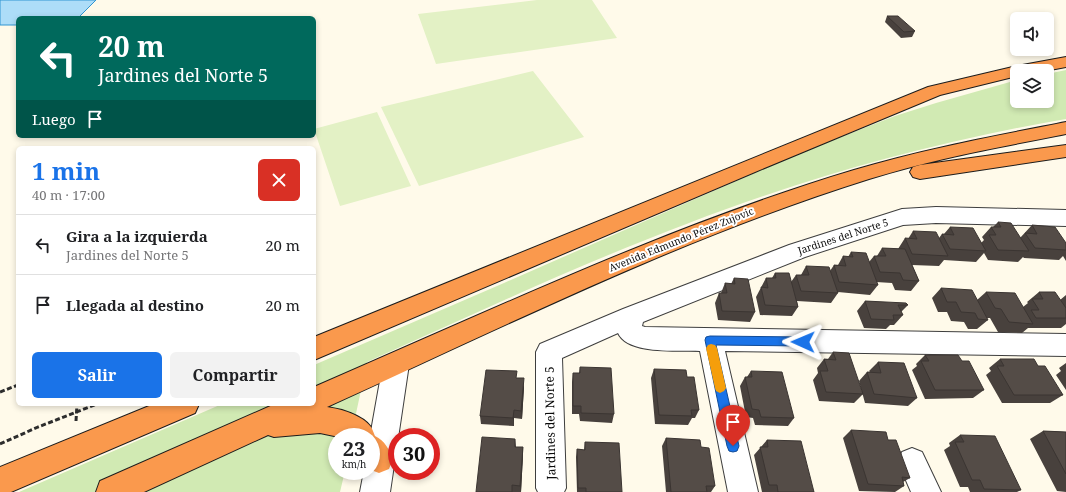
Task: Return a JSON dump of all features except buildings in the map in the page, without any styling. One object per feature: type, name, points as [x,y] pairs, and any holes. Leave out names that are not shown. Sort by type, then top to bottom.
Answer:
[{"type":"highway","points":[[1054,64],[1066,62]]},
{"type":"highway","points":[[316,348],[704,185],[934,91],[1010,73]]},
{"type":"highway","name":"Avenida Edmundo Pérez Zujovic","points":[[316,399],[653,249],[772,204],[837,182],[934,156],[1066,128]]},
{"type":"highway","points":[[837,182],[946,169],[1066,151]]},
{"type":"highway","points":[[0,482],[180,406]]},
{"type":"highway","points":[[111,492],[302,406]]},
{"type":"highway","points":[[259,425],[332,420],[347,425],[350,428]]},
{"type":"street","name":"Jardines del Norte 5","points":[[551,488],[549,352],[632,316],[797,251],[902,217],[936,215],[1066,218]]},
{"type":"street","points":[[632,316],[629,331],[643,338],[1066,345]]},
{"type":"street","points":[[710,340],[743,492]]},
{"type":"street","points":[[380,433],[396,364]]},
{"type":"street","points":[[912,462],[926,492]]},
{"type":"street","points":[[375,480],[375,492]]},
{"type":"path","points":[[0,392],[16,386]]},
{"type":"path","points":[[0,444],[92,406]]},
{"type":"green space","points":[[537,0],[592,0],[617,38],[436,64],[418,14]]},
{"type":"green space","points":[[1066,70],[1066,119],[923,149],[828,175],[781,190],[689,223],[567,272],[367,362],[353,428],[328,428],[328,480],[343,480],[340,492],[19,492],[217,406],[316,406],[316,364],[800,153],[895,116],[1010,82],[1010,108],[1054,108],[1054,73]]},
{"type":"green space","points":[[533,71],[584,137],[419,186],[381,107]]},
{"type":"green space","points":[[377,112],[411,186],[340,206],[316,135],[316,128]]},
{"type":"water","points":[[0,0],[96,0],[80,16],[16,16],[16,25],[0,25]]},
{"type":"slow traffic","points":[[711,348],[720,388]]},
{"type":"route","points":[[733,446],[710,340],[803,342]]}]
